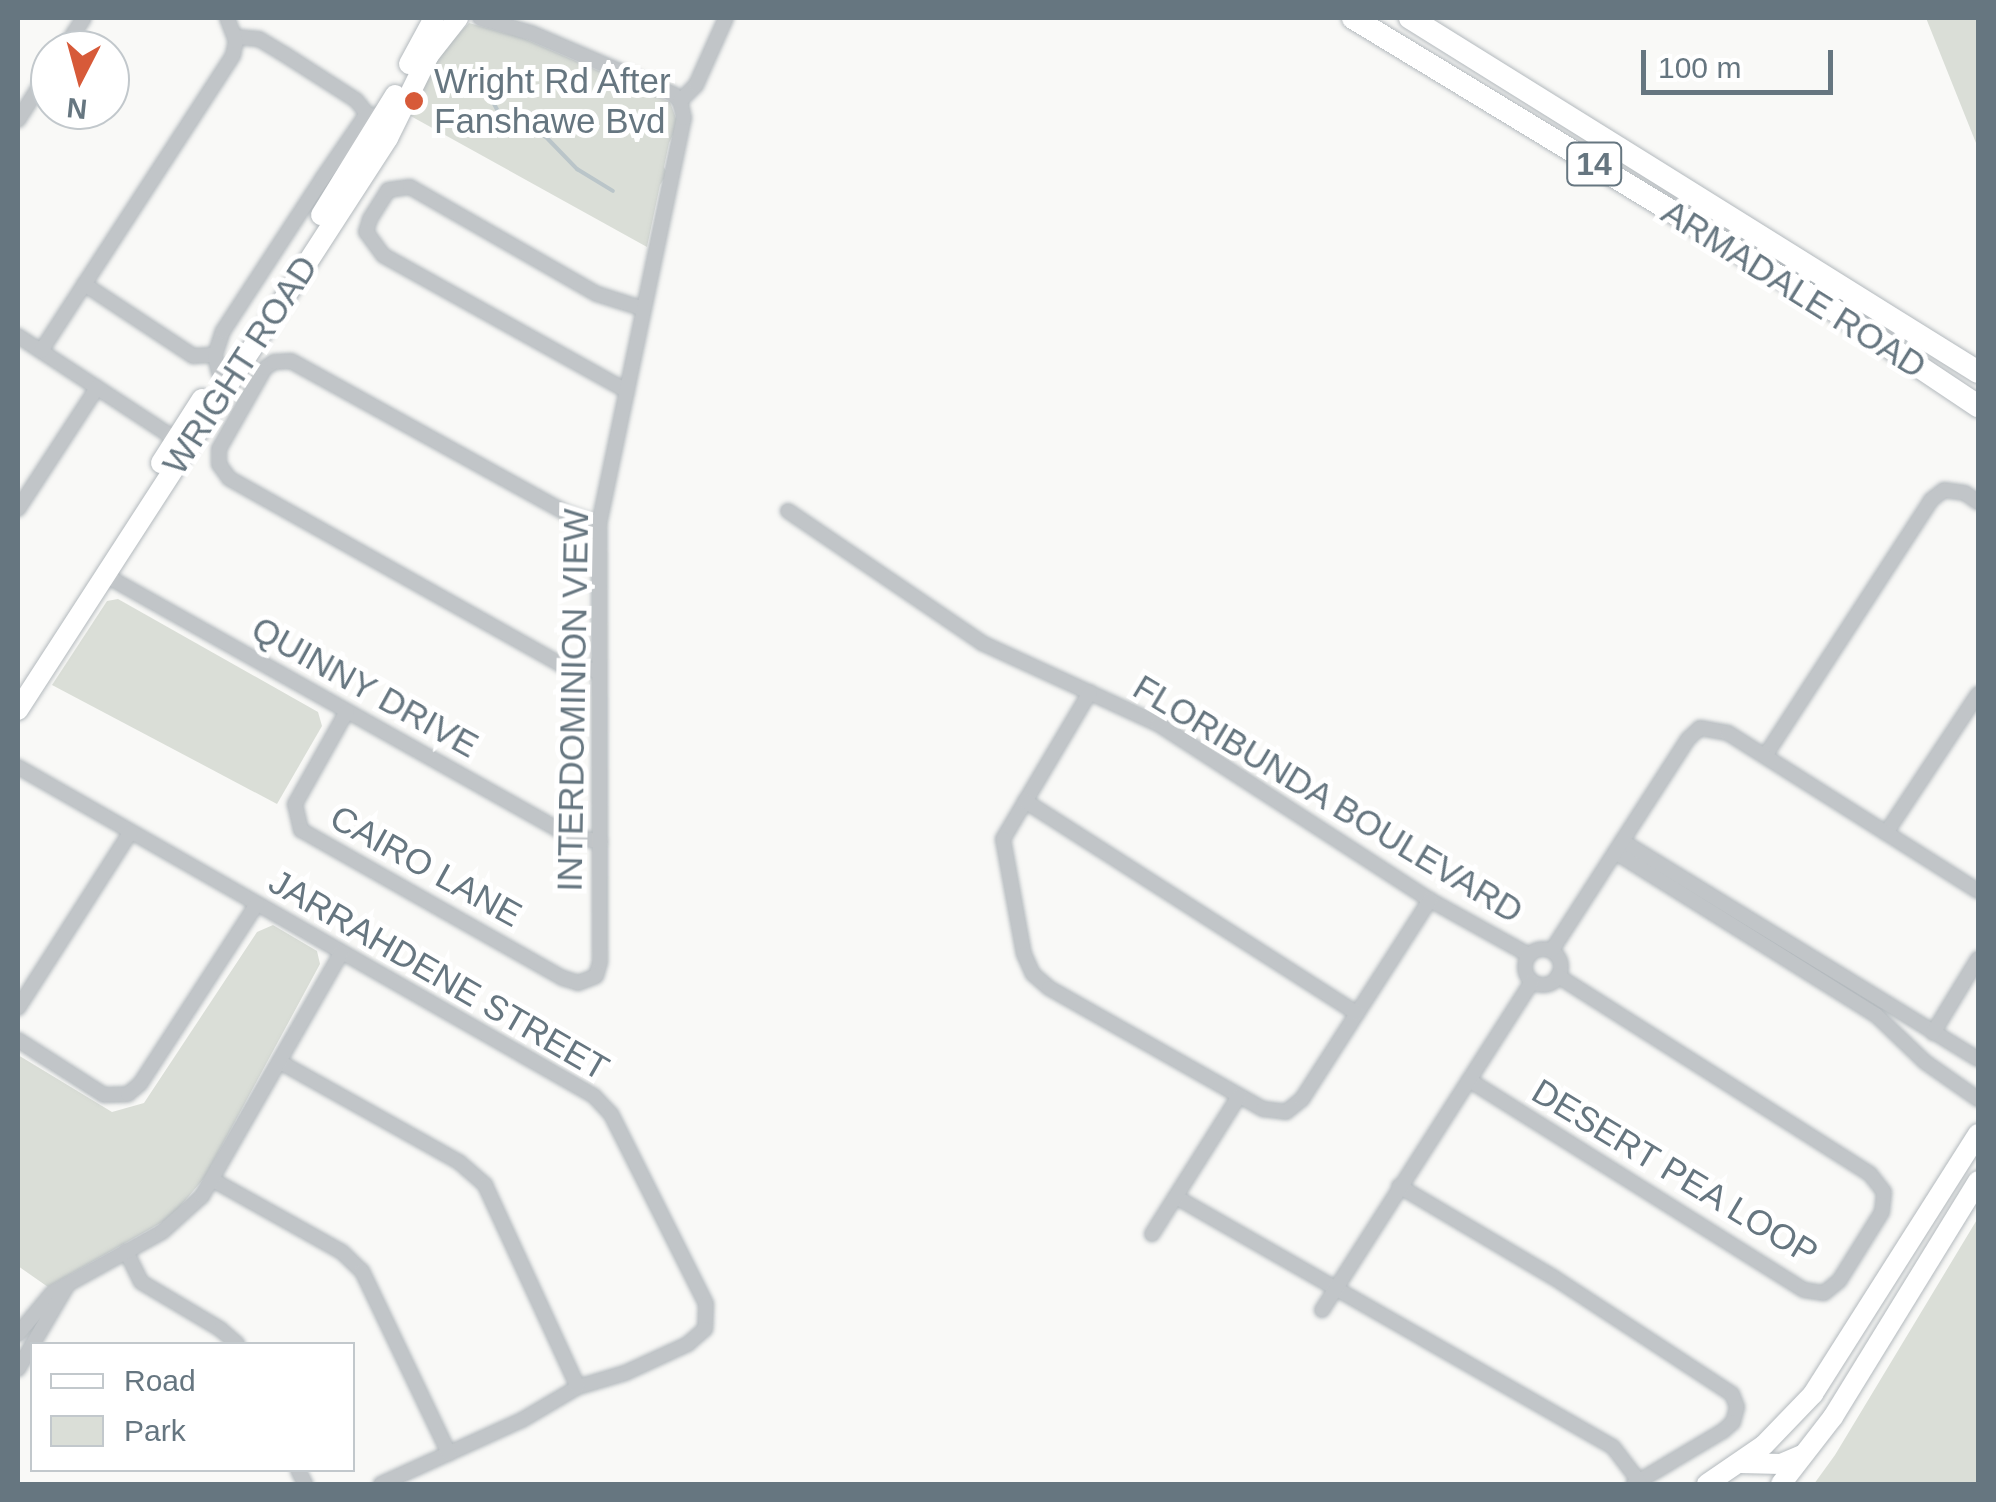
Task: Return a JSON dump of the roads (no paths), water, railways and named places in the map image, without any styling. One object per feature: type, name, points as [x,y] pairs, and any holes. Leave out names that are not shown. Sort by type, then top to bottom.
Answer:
[{"type":"highway","name":"ARMADALE ROAD","points":[[1353,18],[1834,310],[1978,406]]},
{"type":"highway","name":"ARMADALE ROAD","points":[[1410,18],[1978,372]]},
{"type":"main road","name":"WRIGHT ROAD","points":[[18,710],[182,443],[217,364],[378,114],[434,18]]},
{"type":"main road","name":"WRIGHT ROAD","points":[[18,682],[388,138],[429,55],[458,18]]},
{"type":"main road","points":[[1707,1484],[1740,1463],[1813,1394],[1978,1134]]},
{"type":"main road","points":[[1781,1484],[1809,1452],[1978,1181]]},
{"type":"main road","points":[[1740,1463],[1781,1464],[1809,1452]]},
{"type":"main road","points":[[1740,1463],[1748,1484]]},
{"type":"street","points":[[41,351],[232,55],[236,37],[227,18]]},
{"type":"street","points":[[480,18],[531,32],[673,94],[680,101],[696,86],[726,18]]},
{"type":"street","points":[[511,18],[531,32]]},
{"type":"street","points":[[236,37],[259,39],[378,114]]},
{"type":"street","name":"INTERDOMINION VIEW","points":[[589,981],[598,973],[600,962],[599,524],[684,118],[680,101]]},
{"type":"street","points":[[627,391],[383,255],[366,232],[388,190],[410,187],[598,294],[644,309]]},
{"type":"street","points":[[84,284],[194,356],[217,364]]},
{"type":"street","points":[[18,336],[182,443]]},
{"type":"street","points":[[599,524],[564,512],[291,361],[274,362],[265,368],[219,449],[219,464],[229,478],[560,664],[599,671]]},
{"type":"street","points":[[18,509],[97,388]]},
{"type":"street","points":[[1764,756],[1930,500],[1944,490],[1964,493],[1978,502]]},
{"type":"street","name":"FLORIBUNDA BOULEVARD","points":[[788,511],[982,643],[1169,730],[1430,900],[1529,954]]},
{"type":"street","name":"QUINNY DRIVE","points":[[103,574],[568,835],[600,842]]},
{"type":"street","points":[[1090,692],[1003,839],[1020,935],[1032,974],[1275,1113],[1295,1108],[1430,900]]},
{"type":"street","points":[[1886,833],[1978,694]]},
{"type":"street","name":"CAIRO LANE","points":[[347,711],[295,804],[301,830],[563,978],[589,981]]},
{"type":"street","points":[[1552,950],[1688,739],[1700,728],[1728,733],[1978,891]]},
{"type":"street","name":"JARRAHDENE STREET","points":[[20,772],[601,1102],[706,1304],[705,1329],[688,1344],[640,1366],[578,1387]]},
{"type":"street","points":[[1025,800],[1357,1013]]},
{"type":"street","points":[[18,1008],[130,833]]},
{"type":"street","points":[[1619,847],[1978,1060]]},
{"type":"street","points":[[1619,847],[1876,1015],[1925,1062],[1978,1099]]},
{"type":"street","points":[[18,1040],[104,1096],[128,1094],[140,1084],[256,904]]},
{"type":"street","points":[[1540,948],[1552,950],[1561,965],[1558,976],[1550,984],[1532,982],[1525,972],[1529,954],[1540,948]]},
{"type":"street","points":[[18,1334],[37,1306],[179,1220],[213,1180],[341,953]]},
{"type":"street","points":[[1932,1032],[1978,959]]},
{"type":"street","name":"DESERT PEA LOOP","points":[[1469,1080],[1804,1290],[1824,1293],[1839,1281],[1882,1212],[1884,1192],[1870,1174],[1558,976]]},
{"type":"street","points":[[1322,1310],[1532,982]]},
{"type":"street","points":[[280,1062],[459,1162],[484,1185],[578,1387],[449,1454],[381,1484]]},
{"type":"street","points":[[1152,1234],[1240,1096]]},
{"type":"street","points":[[213,1180],[342,1252],[370,1280],[449,1454]]},
{"type":"street","points":[[1176,1197],[1613,1446],[1636,1483],[1733,1422],[1737,1407],[1732,1394],[1568,1287],[1400,1186]]},
{"type":"street","points":[[126,1250],[141,1282],[220,1329],[235,1342]]},
{"type":"street","points":[[37,1342],[69,1284]]},
{"type":"waterway","points":[[484,85],[498,111],[546,137],[577,169],[613,191]]},
{"type":"place","name":"Wright Rd After Fanshawe Bvd","points":[[414,101]]}]
